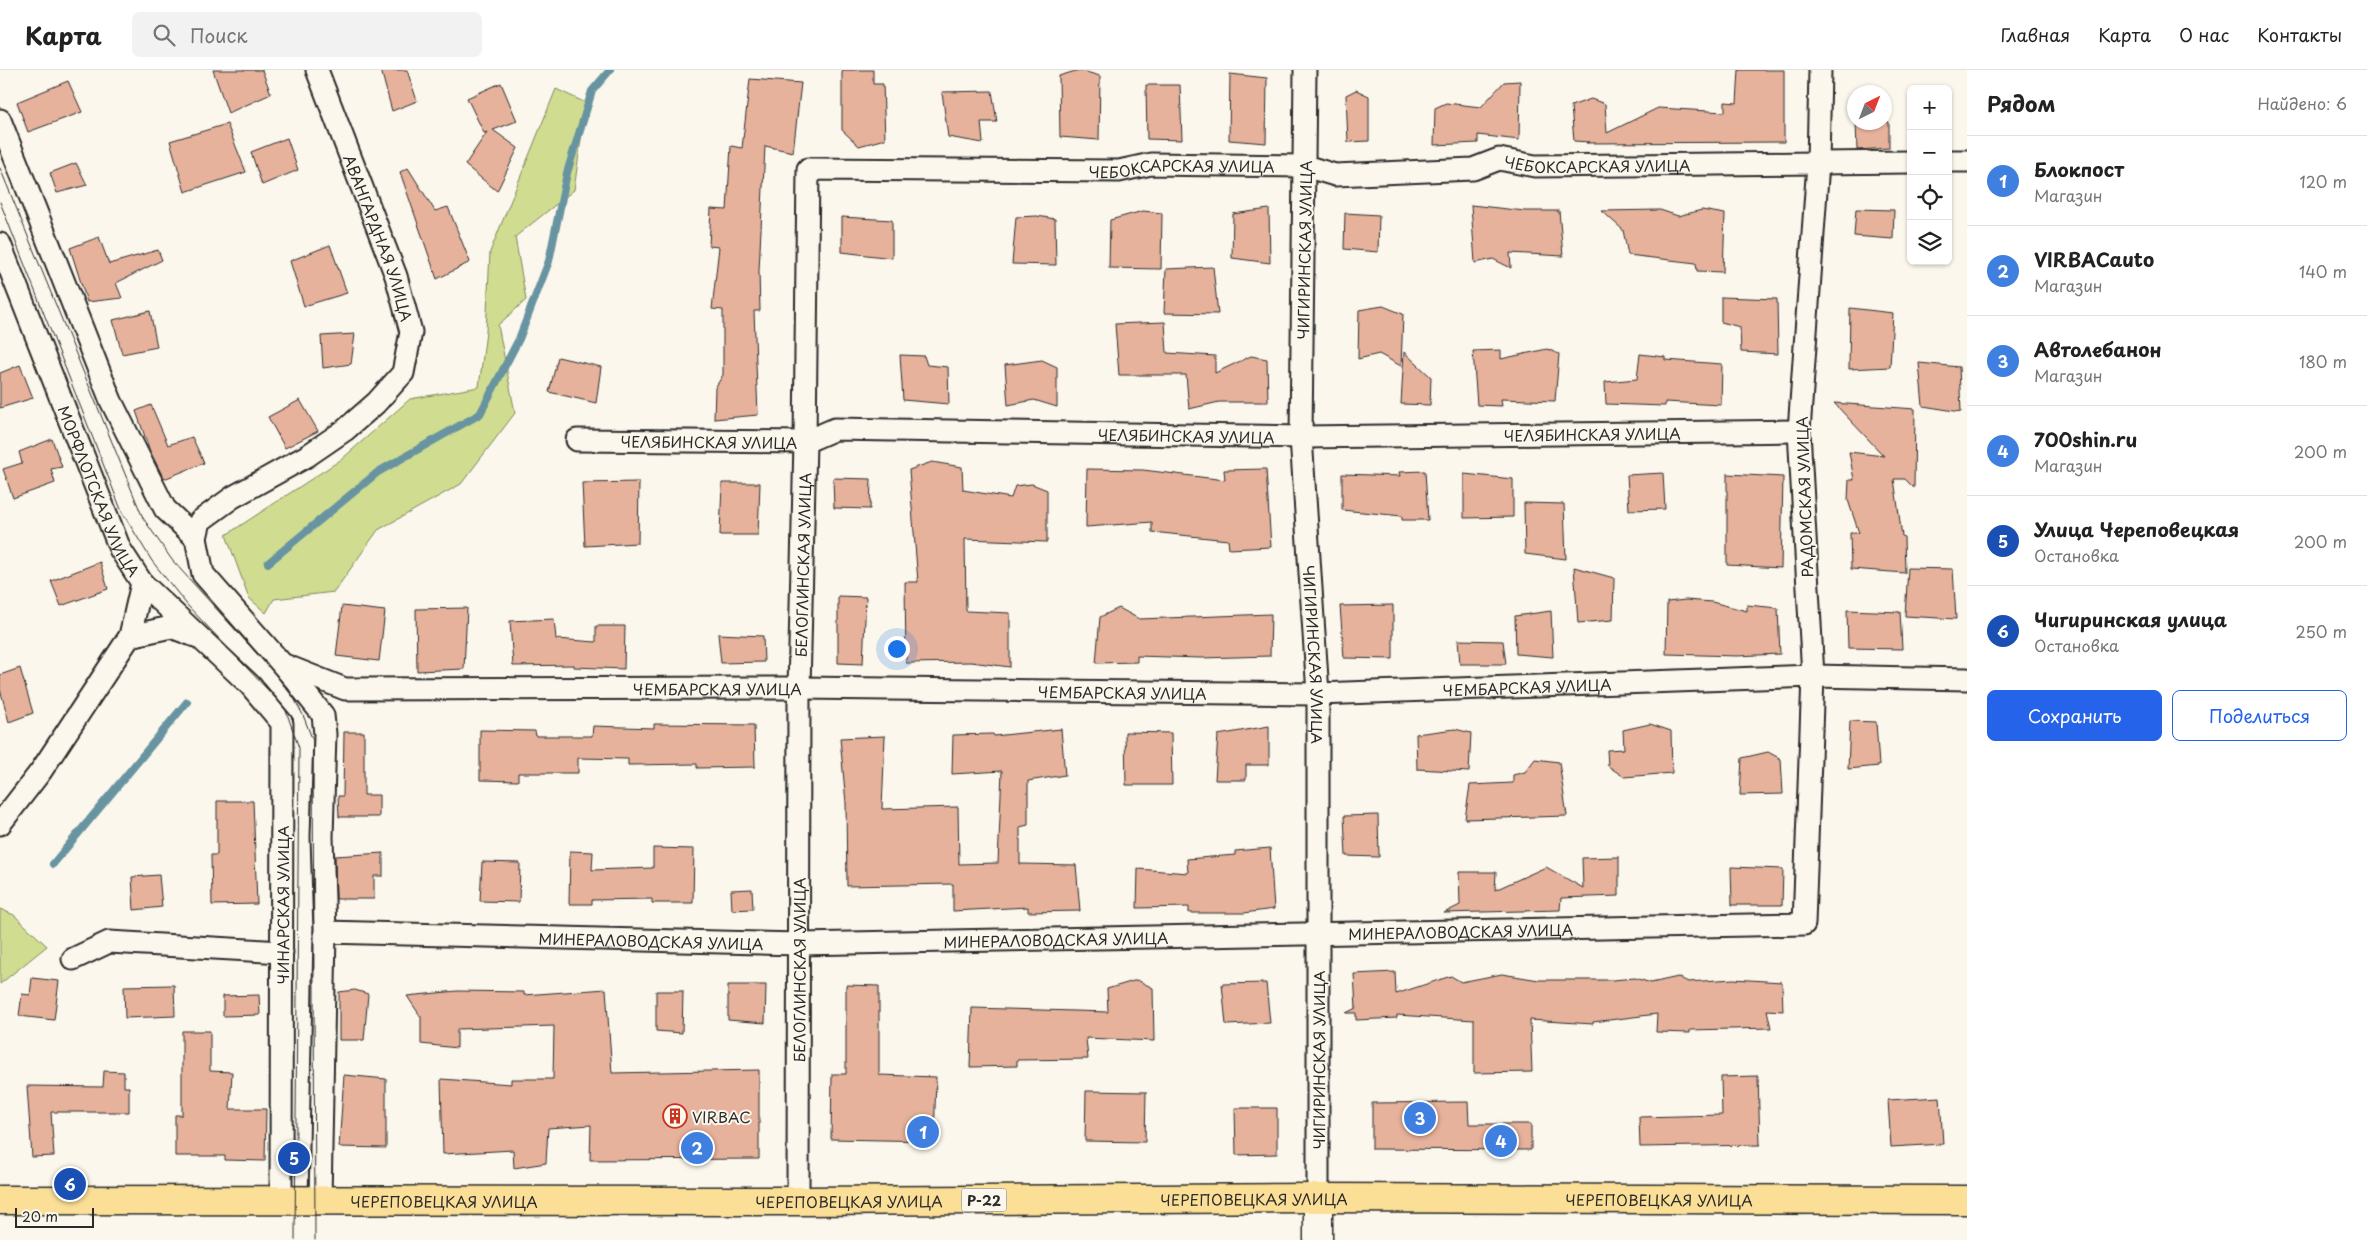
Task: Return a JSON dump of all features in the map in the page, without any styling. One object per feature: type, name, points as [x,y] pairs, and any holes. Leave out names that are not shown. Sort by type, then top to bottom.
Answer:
[{"type":"highway","name":"ЧЕРЕПОВЕЦКАЯ УЛИЦА","points":[[0,1200],[798,1201],[1318,1198],[1967,1200]]},
{"type":"street","name":"АВАНГАРДНАЯ УЛИЦА","points":[[196,538],[200,521],[233,497],[307,456],[345,430],[376,403],[403,373],[411,332],[396,276],[317,70]]},
{"type":"street","name":"ЧИГИРИНСКАЯ УЛИЦА","points":[[1305,70],[1301,437],[1318,694],[1318,1240]]},
{"type":"street","name":"РАДОМСКАЯ УЛИЦА","points":[[1804,924],[1813,676],[1800,431],[1818,163],[1820,70]]},
{"type":"street","points":[[0,120],[111,401],[165,509],[196,538],[203,574],[282,664],[323,715],[322,837],[324,940],[320,1201]]},
{"type":"street","name":"ЧЕБОКСАРСКАЯ УЛИЦА","points":[[808,169],[1119,171],[1152,164],[1305,166],[1335,175],[1473,169],[1499,159],[1535,166],[1907,162]]},
{"type":"street","points":[[1952,162],[1967,161]]},
{"type":"street","name":"БЕЛОГЛИНСКАЯ УЛИЦА","points":[[798,1201],[799,688],[805,442],[808,169]]},
{"type":"street","name":"МОРФЛОТСКАЯ УЛИЦА","points":[[0,244],[120,549],[142,583],[130,636],[41,771],[0,824]]},
{"type":"street","name":"ЧЕЛЯБИНСКАЯ УЛИЦА","points":[[578,440],[805,442],[835,429],[1301,437],[1800,431]]},
{"type":"street","name":"ЧИНАРСКАЯ УЛИЦА","points":[[142,583],[250,685],[282,723],[281,1201]]},
{"type":"street","points":[[130,636],[171,628],[203,640]]},
{"type":"street","name":"ЧЕМБАРСКАЯ УЛИЦА","points":[[282,664],[346,689],[799,688],[1318,694],[1813,676],[1967,679]]},
{"type":"street","name":"МИНЕРАЛОВОДСКАЯ УЛИЦА","points":[[324,940],[800,944],[1318,932],[1804,924]]},
{"type":"street","points":[[73,959],[109,942],[282,952]]},
{"type":"green space","points":[[556,89],[586,103],[574,190],[515,237],[526,300],[498,325],[515,413],[461,484],[378,530],[334,592],[274,599],[266,613],[249,598],[226,535],[342,459],[410,399],[479,387],[486,332],[490,252]]},
{"type":"green space","points":[[0,909],[14,915],[47,946],[0,984]]},
{"type":"building","points":[[213,70],[262,70],[271,94],[228,113]]},
{"type":"building","points":[[381,70],[407,70],[417,101],[392,111]]},
{"type":"building","points":[[842,70],[873,70],[873,84],[883,84],[885,139],[859,146],[842,130]]},
{"type":"building","points":[[1079,70],[1100,76],[1099,140],[1060,137],[1059,76]]},
{"type":"building","points":[[1739,70],[1784,70],[1784,142],[1586,143],[1589,142],[1574,141],[1571,106],[1591,99],[1605,104],[1607,133],[1658,108],[1725,112],[1725,102],[1737,103]]},
{"type":"building","points":[[1230,74],[1267,78],[1266,143],[1229,140]]},
{"type":"building","points":[[750,79],[801,83],[793,152],[765,146],[759,271],[760,311],[754,311],[758,415],[714,419],[715,388],[723,375],[723,310],[712,309],[719,247],[709,246],[711,209],[727,210],[731,146],[742,148]]},
{"type":"building","points":[[68,81],[82,112],[28,132],[17,102]]},
{"type":"building","points":[[1520,81],[1519,140],[1478,135],[1478,143],[1434,145],[1435,108],[1446,103],[1481,107],[1504,82]]},
{"type":"building","points":[[501,83],[517,121],[493,130],[518,148],[497,191],[465,165],[487,132],[484,133],[467,98]]},
{"type":"building","points":[[1146,85],[1180,85],[1182,140],[1147,139]]},
{"type":"building","points":[[1356,90],[1369,96],[1369,141],[1348,142],[1346,95]]},
{"type":"building","points":[[992,91],[997,122],[981,122],[983,143],[948,137],[942,92]]},
{"type":"building","points":[[227,124],[246,172],[185,192],[170,141]]},
{"type":"building","points":[[1856,130],[1889,130],[1889,148],[1857,150]]},
{"type":"building","points":[[287,138],[298,170],[262,185],[251,152]]},
{"type":"building","points":[[76,163],[87,185],[57,193],[50,173]]},
{"type":"building","points":[[408,168],[435,211],[448,207],[470,262],[437,279],[400,172]]},
{"type":"building","points":[[1471,205],[1525,211],[1559,211],[1563,256],[1510,253],[1511,268],[1493,259],[1475,263]]},
{"type":"building","points":[[1269,209],[1270,263],[1232,258],[1233,214]]},
{"type":"building","points":[[1856,209],[1894,210],[1893,239],[1854,236]]},
{"type":"building","points":[[1660,210],[1678,216],[1702,210],[1725,214],[1723,272],[1697,271],[1696,263],[1628,255],[1623,230],[1602,211]]},
{"type":"building","points":[[1143,211],[1162,213],[1161,269],[1109,268],[1110,220]]},
{"type":"building","points":[[1345,213],[1379,215],[1378,252],[1344,249]]},
{"type":"building","points":[[1037,216],[1055,219],[1056,265],[1012,264],[1016,217]]},
{"type":"building","points":[[842,217],[892,220],[892,258],[842,252]]},
{"type":"building","points":[[99,237],[109,264],[158,250],[162,260],[116,283],[122,298],[87,302],[70,248]]},
{"type":"building","points":[[330,245],[347,293],[304,306],[290,261]]},
{"type":"building","points":[[1213,267],[1218,314],[1164,313],[1166,269]]},
{"type":"building","points":[[1721,297],[1777,299],[1778,354],[1741,352],[1740,327],[1721,322]]},
{"type":"building","points":[[1383,306],[1403,314],[1401,366],[1379,354],[1358,359],[1359,310]]},
{"type":"building","points":[[1850,308],[1893,313],[1890,367],[1849,369]]},
{"type":"building","points":[[150,311],[157,347],[122,354],[113,320]]},
{"type":"building","points":[[1165,322],[1167,353],[1215,356],[1215,373],[1251,356],[1267,359],[1268,402],[1219,402],[1189,409],[1186,375],[1119,375],[1115,324]]},
{"type":"building","points":[[355,334],[351,364],[323,368],[321,336]]},
{"type":"building","points":[[1547,349],[1559,354],[1555,401],[1501,399],[1502,406],[1477,405],[1473,351],[1501,350],[1501,359]]},
{"type":"building","points":[[1404,352],[1431,377],[1430,405],[1401,404]]},
{"type":"building","points":[[1640,354],[1665,357],[1665,360],[1722,364],[1721,405],[1665,402],[1665,406],[1606,404],[1605,382],[1637,379]]},
{"type":"building","points":[[900,355],[924,356],[927,365],[948,367],[949,404],[903,400]]},
{"type":"building","points":[[558,357],[601,367],[596,403],[549,392]]},
{"type":"building","points":[[1042,360],[1057,367],[1057,407],[1034,400],[1008,405],[1005,365]]},
{"type":"building","points":[[1919,363],[1959,367],[1961,412],[1923,406]]},
{"type":"building","points":[[20,365],[33,398],[0,408],[0,373]]},
{"type":"building","points":[[300,400],[318,431],[285,448],[268,417]]},
{"type":"building","points":[[1834,403],[1915,409],[1914,488],[1905,479],[1894,479],[1902,536],[1904,537],[1905,573],[1851,569],[1850,533],[1859,533],[1848,500],[1849,480],[1854,480],[1849,452],[1884,456]]},
{"type":"building","points":[[151,405],[168,445],[192,437],[204,463],[164,479],[150,451],[136,411]]},
{"type":"building","points":[[52,439],[62,467],[51,469],[55,483],[13,498],[3,469],[22,463],[19,452]]},
{"type":"building","points":[[932,462],[962,467],[963,490],[1011,498],[1015,486],[1032,484],[1047,490],[1047,542],[965,539],[966,611],[1010,613],[1010,667],[971,662],[906,663],[905,582],[918,582],[909,470]]},
{"type":"building","points":[[1087,469],[1143,470],[1225,480],[1224,470],[1266,469],[1271,547],[1229,549],[1228,540],[1152,532],[1152,522],[1086,527]]},
{"type":"building","points":[[1425,471],[1428,520],[1402,520],[1402,516],[1342,510],[1342,474],[1400,476],[1399,472]]},
{"type":"building","points":[[1663,473],[1665,509],[1629,510],[1627,475]]},
{"type":"building","points":[[1464,474],[1513,479],[1513,517],[1464,518]]},
{"type":"building","points":[[1727,474],[1783,477],[1781,568],[1727,565]]},
{"type":"building","points":[[833,478],[871,479],[870,509],[834,508]]},
{"type":"building","points":[[639,482],[638,543],[585,546],[582,483]]},
{"type":"building","points":[[722,483],[760,483],[758,535],[720,535]]},
{"type":"building","points":[[1524,503],[1564,504],[1566,559],[1525,554]]},
{"type":"building","points":[[100,562],[108,589],[61,606],[51,581]]},
{"type":"building","points":[[1574,567],[1614,578],[1613,620],[1578,623]]},
{"type":"building","points":[[1908,568],[1953,569],[1956,619],[1905,616]]},
{"type":"building","points":[[838,596],[866,597],[863,664],[838,663]]},
{"type":"building","points":[[1686,600],[1712,602],[1747,611],[1747,605],[1778,608],[1780,654],[1737,656],[1666,654],[1667,602]]},
{"type":"building","points":[[1393,605],[1393,659],[1344,658],[1340,606]]},
{"type":"building","points":[[342,606],[385,611],[379,661],[336,656]]},
{"type":"building","points":[[467,608],[464,669],[417,671],[416,609]]},
{"type":"building","points":[[1119,608],[1139,619],[1271,614],[1270,656],[1201,658],[1137,656],[1137,662],[1096,663],[1100,617]]},
{"type":"building","points":[[1847,610],[1900,612],[1902,649],[1848,648]]},
{"type":"building","points":[[1551,611],[1553,657],[1516,654],[1515,616]]},
{"type":"building","points":[[554,619],[556,639],[596,642],[596,626],[625,626],[624,669],[574,667],[574,665],[513,666],[510,621]]},
{"type":"building","points":[[718,634],[763,636],[764,662],[721,663]]},
{"type":"building","points":[[1458,640],[1503,641],[1506,664],[1460,664]]},
{"type":"building","points":[[20,668],[33,713],[9,722],[0,689],[0,675]]},
{"type":"building","points":[[1850,721],[1876,722],[1879,766],[1848,769]]},
{"type":"building","points":[[654,724],[754,725],[755,767],[697,768],[697,764],[628,765],[628,759],[578,758],[578,773],[518,773],[518,781],[480,780],[480,730],[535,731],[536,736],[592,736],[593,726],[654,728]]},
{"type":"building","points":[[1650,724],[1671,731],[1672,773],[1624,777],[1608,766],[1607,750],[1624,749],[1623,730]]},
{"type":"building","points":[[1269,726],[1269,765],[1246,765],[1246,780],[1215,780],[1218,735]]},
{"type":"building","points":[[1061,729],[1065,775],[1028,781],[1028,825],[1020,827],[1020,864],[1076,865],[1080,911],[1028,912],[1028,907],[953,911],[953,884],[847,886],[846,803],[840,738],[885,736],[882,809],[958,807],[959,864],[998,863],[1002,771],[952,774],[953,735],[993,734],[994,736]]},
{"type":"building","points":[[1455,729],[1471,733],[1469,772],[1417,769],[1416,734]]},
{"type":"building","points":[[344,732],[364,732],[364,795],[379,795],[379,817],[339,817],[338,796],[343,796]]},
{"type":"building","points":[[1125,732],[1171,733],[1172,785],[1126,785]]},
{"type":"building","points":[[1768,752],[1781,759],[1783,794],[1740,795],[1742,758]]},
{"type":"building","points":[[1535,759],[1559,762],[1567,816],[1465,819],[1470,785],[1513,783],[1513,775],[1525,772]]},
{"type":"building","points":[[217,801],[253,801],[257,904],[212,905],[211,855],[217,855]]},
{"type":"building","points":[[1378,815],[1379,857],[1346,856],[1344,816]]},
{"type":"building","points":[[653,848],[694,849],[693,903],[652,903],[652,899],[592,900],[592,904],[569,904],[570,851],[593,852],[592,870],[653,868]]},
{"type":"building","points":[[1270,848],[1274,909],[1244,913],[1189,913],[1189,907],[1137,908],[1138,869],[1188,873],[1187,859],[1235,855],[1235,851]]},
{"type":"building","points":[[383,853],[383,876],[374,876],[374,899],[336,899],[335,856]]},
{"type":"building","points":[[1619,857],[1619,896],[1561,898],[1560,910],[1444,913],[1460,905],[1459,872],[1496,872],[1495,890],[1546,867],[1583,888],[1582,858]]},
{"type":"building","points":[[482,862],[520,863],[519,902],[480,901]]},
{"type":"building","points":[[1731,867],[1783,869],[1782,905],[1732,905]]},
{"type":"building","points":[[159,875],[162,907],[134,910],[132,877]]},
{"type":"building","points":[[752,889],[753,909],[732,910],[731,890]]},
{"type":"building","points":[[1395,972],[1396,994],[1451,976],[1461,982],[1502,974],[1539,980],[1613,980],[1635,978],[1651,983],[1678,977],[1688,982],[1733,979],[1782,982],[1783,1011],[1767,1010],[1771,1028],[1690,1030],[1690,1033],[1656,1032],[1657,1014],[1593,1022],[1593,1024],[1530,1020],[1532,1072],[1474,1073],[1474,1020],[1397,1015],[1397,1018],[1356,1020],[1356,1013],[1346,1013],[1356,1008],[1354,974]]},
{"type":"building","points":[[32,978],[59,981],[54,1020],[19,1016],[22,994],[30,995]]},
{"type":"building","points":[[1137,980],[1153,988],[1154,1041],[1086,1038],[1088,1059],[1017,1060],[1017,1066],[970,1067],[972,1008],[1108,1012],[1107,989]]},
{"type":"building","points":[[1266,983],[1270,1023],[1226,1025],[1222,984]]},
{"type":"building","points":[[174,985],[175,1016],[125,1018],[124,986]]},
{"type":"building","points":[[728,985],[766,985],[765,1023],[728,1020]]},
{"type":"building","points":[[846,985],[879,986],[879,1075],[936,1077],[934,1141],[831,1139],[832,1074],[846,1074]]},
{"type":"building","points":[[606,989],[612,1073],[759,1070],[759,1159],[590,1160],[591,1125],[548,1128],[546,1163],[514,1168],[513,1150],[443,1154],[441,1079],[511,1084],[511,1079],[553,1079],[554,1026],[457,1029],[457,1048],[421,1044],[421,1017],[407,996],[457,991],[524,992],[524,995]]},
{"type":"building","points":[[355,990],[368,994],[364,1040],[339,1040],[339,992]]},
{"type":"building","points":[[656,991],[683,991],[682,1033],[656,1031]]},
{"type":"building","points":[[259,995],[260,1015],[223,1016],[223,996]]},
{"type":"building","points":[[182,1031],[210,1031],[210,1071],[232,1072],[230,1109],[266,1109],[265,1161],[225,1160],[225,1156],[175,1156],[175,1115],[182,1115]]},
{"type":"building","points":[[104,1071],[124,1072],[124,1087],[129,1087],[129,1112],[51,1112],[54,1156],[32,1157],[27,1086],[103,1087]]},
{"type":"building","points":[[344,1075],[386,1079],[386,1148],[339,1147]]},
{"type":"building","points":[[1758,1076],[1760,1145],[1640,1147],[1639,1117],[1722,1115],[1721,1077]]},
{"type":"building","points":[[1086,1091],[1146,1092],[1145,1142],[1085,1141]]},
{"type":"building","points":[[1940,1097],[1943,1144],[1891,1147],[1888,1100]]},
{"type":"building","points":[[1468,1102],[1469,1124],[1531,1124],[1531,1150],[1372,1149],[1372,1103]]},
{"type":"building","points":[[1235,1108],[1277,1108],[1277,1154],[1236,1155]]},
{"type":"waterway","points":[[268,563],[378,472],[480,414],[519,339],[549,261],[567,173],[592,91],[610,70]]},
{"type":"waterway","points":[[53,864],[187,702]]},
{"type":"tram line","points":[[0,168],[143,518],[172,560],[289,689],[303,715],[313,741],[315,1240]]},
{"type":"tram line","points":[[0,202],[122,512],[152,561],[188,606],[285,708],[299,748],[295,1240]]},
{"type":"place","name":"VIRBAC","points":[[675,1116]]},
{"type":"place","name":"Автолебанон","points":[[1420,1118]]},
{"type":"place","name":"Блокпост","points":[[923,1132]]},
{"type":"place","name":"700shin.ru","points":[[1501,1141]]},
{"type":"place","name":"VIRBACauto","points":[[697,1148]]},
{"type":"place","name":"Улица Череповецкая","points":[[294,1158]]},
{"type":"place","name":"Чигиринская улица","points":[[70,1184]]}]
